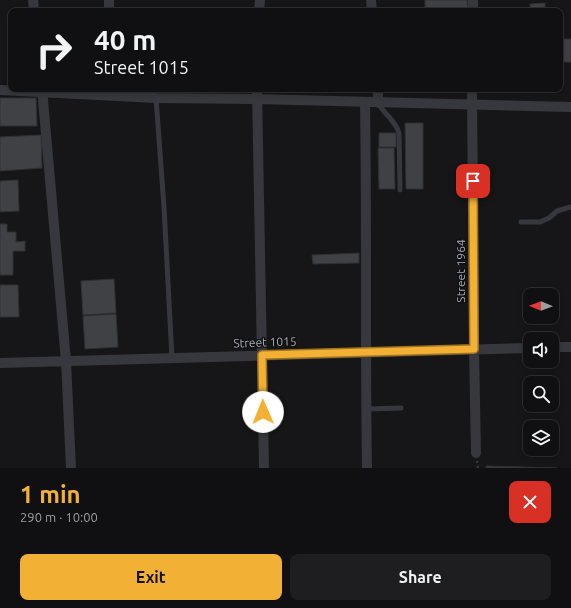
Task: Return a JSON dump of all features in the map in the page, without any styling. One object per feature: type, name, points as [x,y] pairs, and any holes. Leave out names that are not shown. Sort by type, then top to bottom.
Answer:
[{"type":"street","points":[[42,92],[66,361],[71,468]]},
{"type":"street","points":[[113,92],[156,98],[257,94],[365,103],[571,107]]},
{"type":"street","points":[[378,92],[378,103]]},
{"type":"street","name":"Street 1964","points":[[472,92],[476,453]]},
{"type":"street","points":[[257,94],[264,468]]},
{"type":"street","points":[[365,103],[367,206],[365,352],[367,468]]},
{"type":"street","points":[[559,347],[571,347]]},
{"type":"street","name":"Street 1015","points":[[0,363],[523,348]]},
{"type":"lane","points":[[156,98],[164,207],[172,358]]},
{"type":"lane","points":[[378,103],[398,129],[400,190]]},
{"type":"lane","points":[[521,222],[540,222],[549,218],[557,211],[571,207]]},
{"type":"lane","points":[[366,409],[401,408]]},
{"type":"building","points":[[425,0],[467,0],[468,8],[425,8]]},
{"type":"building","points":[[545,3],[545,8],[530,8],[530,4]]},
{"type":"building","points":[[563,39],[571,39],[571,62],[563,62]]},
{"type":"building","points":[[0,98],[36,98],[37,126],[0,126]]},
{"type":"building","points":[[405,123],[423,123],[423,189],[406,189]]},
{"type":"building","points":[[379,133],[396,133],[396,147],[379,147]]},
{"type":"building","points":[[41,135],[42,168],[0,171],[0,137]]},
{"type":"building","points":[[378,148],[394,148],[395,189],[379,189]]},
{"type":"building","points":[[18,180],[19,211],[0,212],[0,181]]},
{"type":"building","points":[[0,224],[7,224],[7,232],[16,232],[16,242],[25,241],[25,251],[13,251],[13,275],[0,275]]},
{"type":"building","points":[[359,253],[359,263],[313,264],[312,255]]},
{"type":"building","points":[[114,279],[116,313],[83,315],[81,281]]},
{"type":"building","points":[[0,285],[18,285],[19,317],[0,317]]},
{"type":"building","points":[[116,314],[118,347],[85,349],[83,316]]},
{"type":"building","points":[[486,466],[557,468],[486,468]]},
{"type":"route","points":[[263,412],[262,355],[474,349],[473,181]]}]
